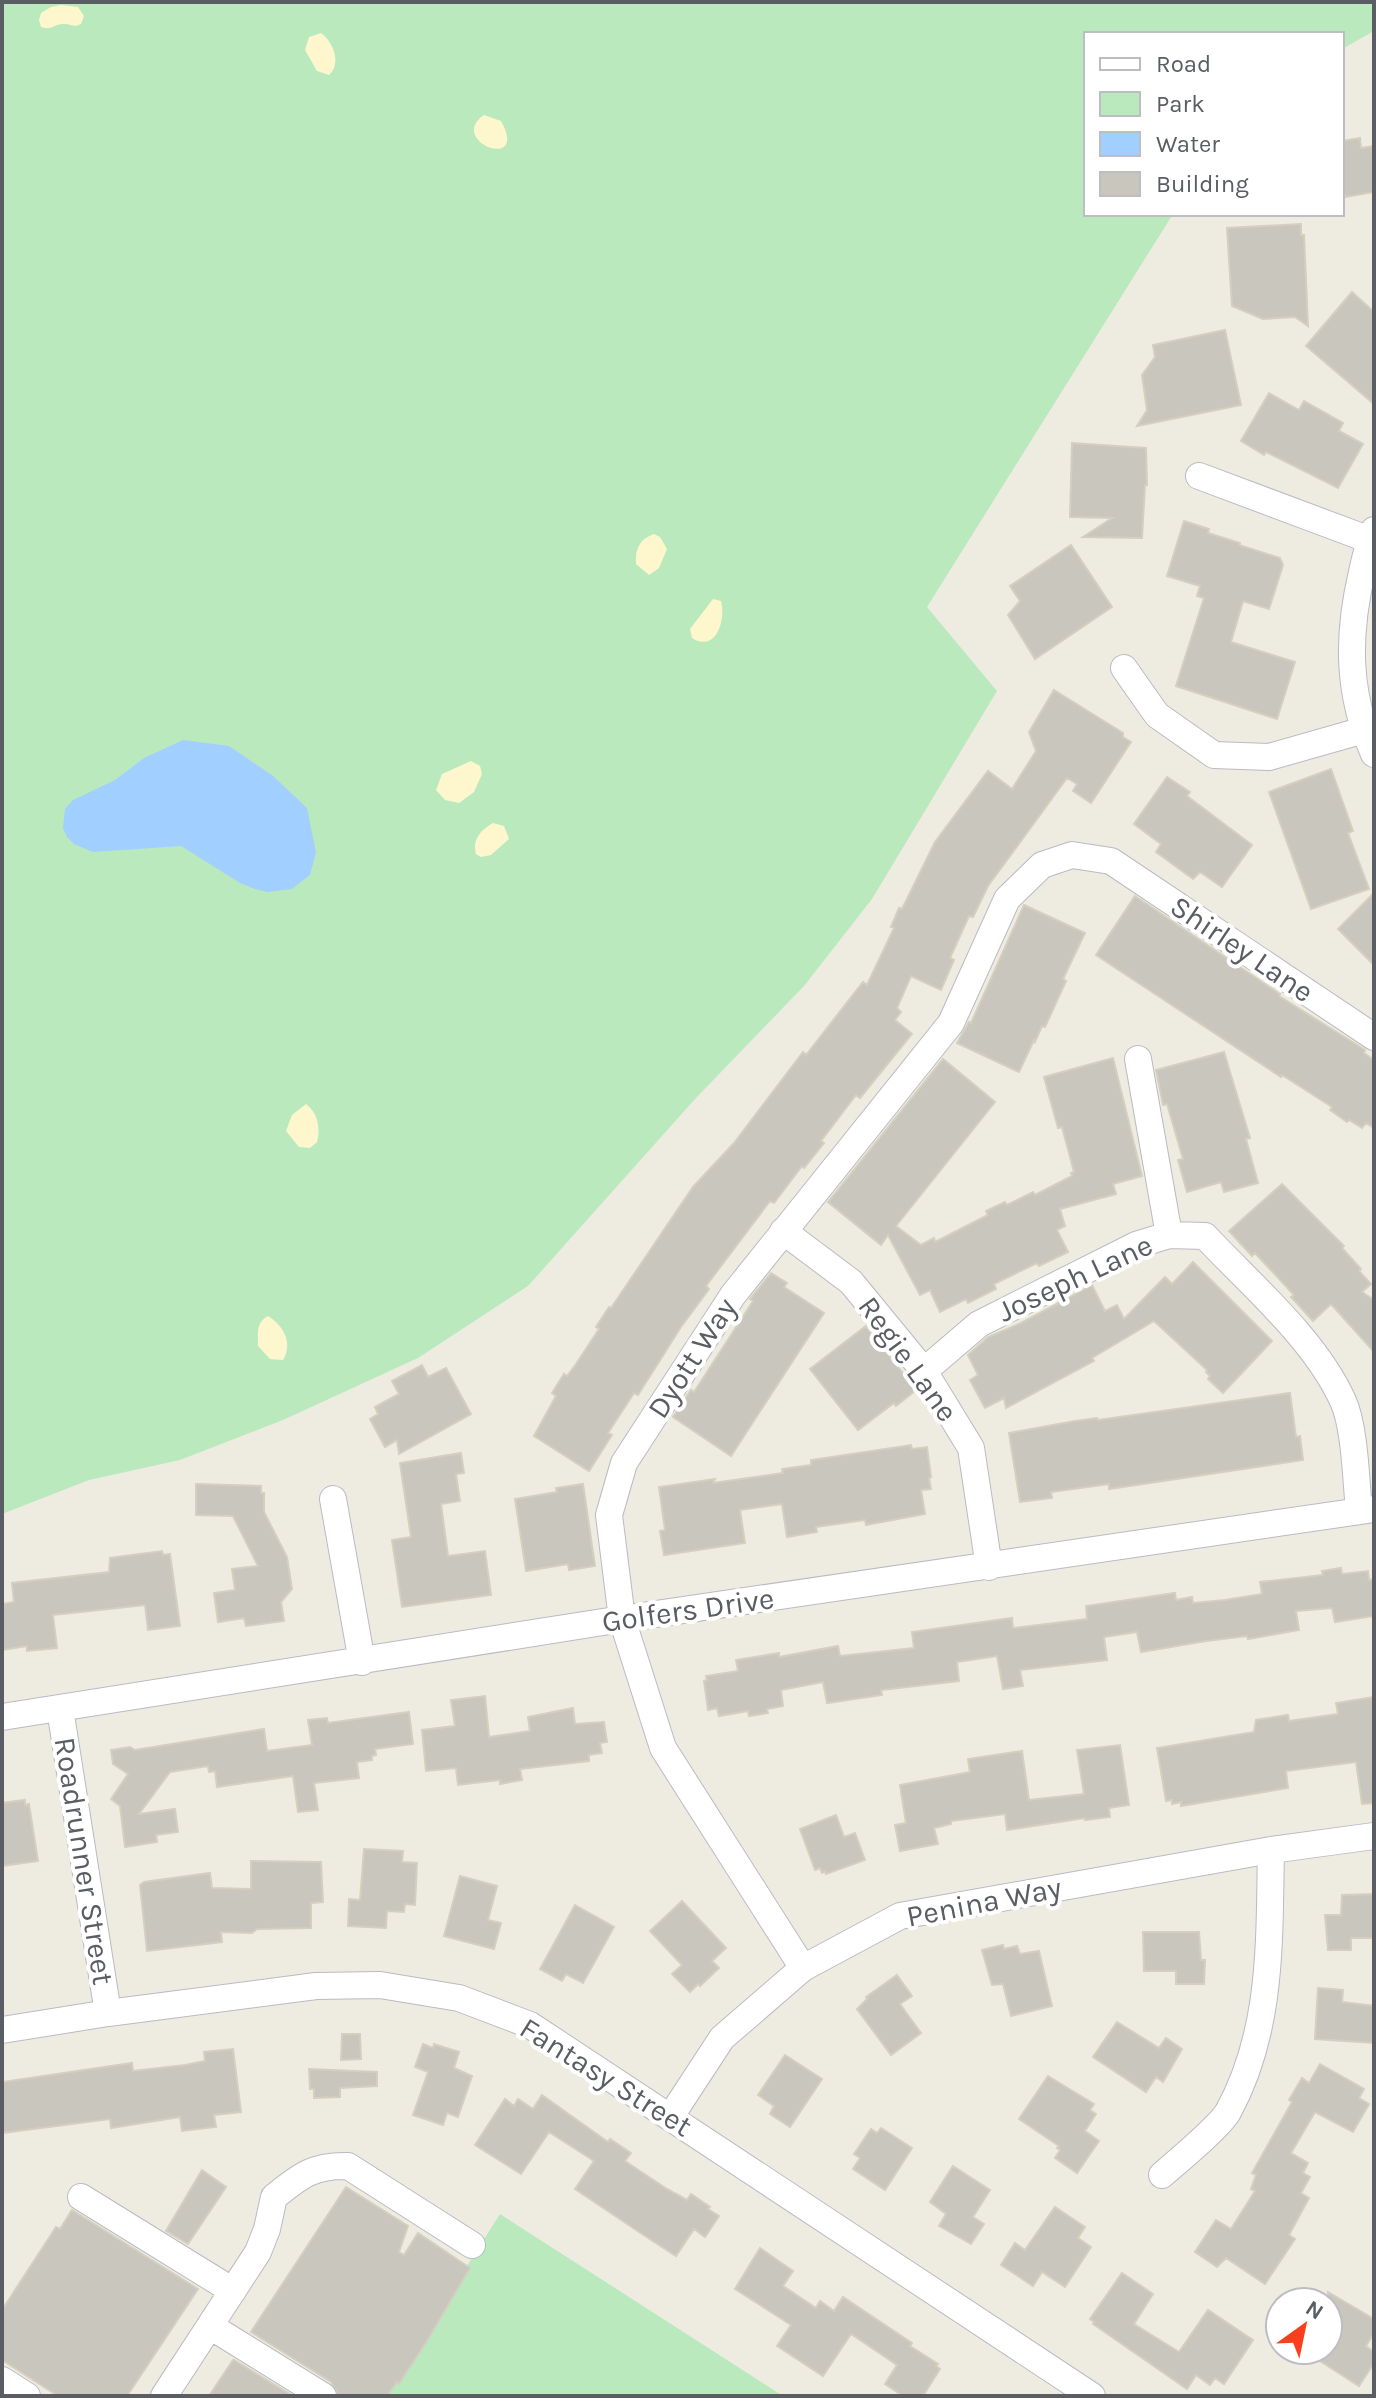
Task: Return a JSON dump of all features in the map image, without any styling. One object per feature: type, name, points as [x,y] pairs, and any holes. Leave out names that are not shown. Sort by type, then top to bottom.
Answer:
[{"type":"street","points":[[1124,668],[1157,715],[1214,755],[1269,757],[1369,742],[1351,668],[1353,609],[1372,535],[1199,476]]},
{"type":"street","name":"Dyott Way","points":[[803,1968],[663,1748],[622,1619],[609,1515],[624,1463],[733,1295],[951,1023],[1007,899],[1042,865],[1072,855],[1111,861]]},
{"type":"street","name":"Shirley Lane","points":[[1111,861],[1374,1037]]},
{"type":"street","points":[[1138,1059],[1169,1235]]},
{"type":"street","name":"Regie Lane","points":[[783,1231],[851,1282],[924,1371],[971,1448],[989,1567]]},
{"type":"street","name":"Joseph Lane","points":[[924,1371],[979,1324],[1136,1245],[1169,1235],[1205,1236],[1309,1347],[1344,1402],[1362,1422],[1367,1510]]},
{"type":"street","points":[[333,1499],[362,1662]]},
{"type":"street","name":"Golfers Drive","points":[[2,1717],[622,1619],[1367,1510]]},
{"type":"street","name":"Roadrunner Street","points":[[60,1709],[108,2013]]},
{"type":"street","name":"Penina Way","points":[[671,2116],[722,2038],[803,1968],[900,1916],[1271,1850],[1374,1836]]},
{"type":"street","points":[[1162,2175],[1227,2114],[1259,2037],[1268,1963],[1271,1850]]},
{"type":"street","name":"Fantasy Street","points":[[2,2030],[316,1986],[380,1985],[459,1998],[530,2025],[1092,2396]]},
{"type":"street","points":[[164,2396],[258,2252],[274,2197],[301,2175],[325,2165],[348,2166],[472,2245]]},
{"type":"street","points":[[81,2197],[233,2291]]},
{"type":"street","points":[[210,2326],[323,2396]]},
{"type":"street","points":[[2,2380],[27,2396]]},
{"type":"green space","points":[[2,2],[1374,2],[1374,31],[1344,48],[1344,32],[1084,32],[1084,216],[1172,216],[927,607],[997,691],[872,899],[804,986],[695,1099],[528,1286],[418,1358],[283,1420],[180,1460],[89,1480],[2,1514]]},
{"type":"green space","points":[[500,2214],[783,2396],[384,2396]]},
{"type":"sand","points":[[61,5],[78,7],[84,16],[81,24],[41,27],[41,13]]},
{"type":"sand","points":[[321,33],[334,53],[335,65],[329,75],[317,71],[305,50],[309,37]]},
{"type":"sand","points":[[484,115],[501,121],[507,137],[505,146],[498,149],[480,142],[475,134],[475,125]]},
{"type":"sand","points":[[654,534],[660,537],[667,549],[659,568],[649,575],[636,564],[636,554],[641,542]]},
{"type":"sand","points":[[713,599],[721,601],[722,609],[717,632],[707,641],[692,638],[690,629]]},
{"type":"sand","points":[[471,761],[480,766],[482,774],[474,792],[459,803],[445,800],[436,790],[442,774]]},
{"type":"sand","points":[[493,823],[504,826],[509,839],[491,855],[481,857],[476,854],[476,839]]},
{"type":"sand","points":[[306,1104],[313,1111],[318,1125],[317,1142],[310,1148],[299,1147],[286,1131],[292,1115]]},
{"type":"sand","points":[[268,1316],[285,1335],[287,1347],[283,1360],[270,1359],[258,1346],[260,1325]]},
{"type":"water","points":[[183,740],[229,746],[273,776],[307,808],[316,852],[310,875],[292,889],[267,892],[240,883],[181,846],[93,852],[74,844],[67,837],[63,828],[65,809],[73,800],[115,780],[144,758]]},
{"type":"building","points":[[1360,138],[1361,148],[1374,146],[1374,192],[1346,197],[1344,141]]},
{"type":"building","points":[[1301,224],[1308,326],[1295,317],[1263,319],[1232,306],[1227,228]]},
{"type":"building","points":[[1352,292],[1374,312],[1374,404],[1306,346]]},
{"type":"building","points":[[1225,330],[1241,405],[1137,426],[1147,410],[1142,375],[1155,357],[1153,345]]},
{"type":"building","points":[[1269,393],[1299,410],[1304,401],[1343,423],[1339,431],[1363,444],[1338,488],[1266,452],[1264,455],[1241,441]]},
{"type":"building","points":[[1072,443],[1146,448],[1147,485],[1142,538],[1083,537],[1112,518],[1070,517]]},
{"type":"building","points":[[1184,521],[1209,529],[1208,533],[1239,545],[1280,558],[1283,565],[1269,609],[1243,601],[1231,642],[1295,662],[1277,719],[1176,686],[1204,598],[1197,596],[1200,586],[1167,576]]},
{"type":"building","points":[[1071,545],[1112,607],[1035,659],[1008,615],[1020,601],[1010,586]]},
{"type":"building","points":[[1054,690],[1123,733],[1123,737],[1131,742],[1091,803],[1073,791],[1077,784],[1067,778],[988,886],[973,917],[969,916],[950,958],[954,960],[941,990],[911,976],[897,1008],[901,1012],[895,1020],[912,1034],[860,1098],[856,1095],[821,1141],[824,1143],[774,1203],[770,1201],[706,1286],[709,1289],[638,1395],[634,1393],[608,1433],[612,1435],[589,1471],[534,1436],[556,1396],[552,1393],[564,1374],[567,1376],[576,1364],[609,1307],[693,1187],[734,1143],[803,1052],[806,1055],[863,982],[867,985],[894,928],[891,927],[899,908],[902,909],[935,842],[988,771],[1012,789],[1036,751],[1029,732]]},
{"type":"building","points":[[1331,769],[1353,831],[1348,833],[1369,889],[1311,909],[1269,792]]},
{"type":"building","points":[[1167,777],[1190,792],[1187,796],[1252,845],[1222,887],[1200,872],[1193,879],[1156,852],[1161,844],[1134,824]]},
{"type":"building","points":[[1374,893],[1374,965],[1338,929]]},
{"type":"building","points":[[1135,896],[1279,996],[1365,1050],[1364,1053],[1374,1060],[1374,1128],[1366,1123],[1362,1128],[1349,1120],[1347,1122],[1330,1110],[1332,1107],[1096,955]]},
{"type":"building","points":[[1024,905],[1085,933],[1045,1027],[1042,1026],[1019,1072],[957,1043],[971,1023]]},
{"type":"building","points":[[1224,1052],[1250,1138],[1246,1139],[1258,1183],[1224,1192],[1221,1182],[1187,1192],[1178,1160],[1183,1159],[1167,1104],[1163,1105],[1156,1070]]},
{"type":"building","points":[[1113,1058],[1142,1176],[1113,1184],[1116,1194],[1060,1209],[1065,1226],[1057,1230],[1068,1252],[994,1284],[996,1289],[940,1312],[930,1290],[920,1295],[888,1235],[881,1245],[828,1202],[943,1059],[995,1102],[896,1226],[921,1245],[934,1238],[935,1242],[988,1215],[986,1211],[1005,1202],[1007,1205],[1033,1192],[1035,1195],[1072,1176],[1074,1172],[1044,1077]]},
{"type":"building","points":[[1282,1184],[1344,1246],[1342,1248],[1371,1284],[1362,1292],[1374,1300],[1374,1352],[1331,1304],[1313,1321],[1291,1297],[1294,1295],[1255,1253],[1252,1256],[1229,1231]]},
{"type":"building","points":[[1193,1262],[1272,1341],[1223,1393],[1208,1379],[1207,1370],[1154,1321],[1092,1358],[1094,1361],[1006,1408],[1004,1398],[985,1408],[970,1380],[978,1375],[968,1355],[988,1337],[1092,1285],[1105,1311],[1117,1305],[1124,1319],[1165,1277],[1172,1284]]},
{"type":"building","points":[[771,1273],[787,1283],[784,1287],[824,1313],[731,1456],[673,1417],[691,1390],[694,1392],[753,1301],[750,1299]]},
{"type":"building","points":[[866,1326],[916,1390],[858,1430],[810,1369]]},
{"type":"building","points":[[422,1365],[428,1377],[446,1368],[471,1414],[399,1454],[397,1440],[385,1447],[370,1419],[378,1414],[375,1407],[399,1394],[392,1381]]},
{"type":"building","points":[[1290,1393],[1296,1437],[1300,1436],[1303,1460],[1109,1489],[1109,1484],[1051,1492],[1052,1498],[1020,1502],[1009,1433],[1075,1421]]},
{"type":"building","points":[[911,1445],[912,1449],[927,1447],[931,1489],[921,1490],[925,1514],[866,1525],[865,1520],[816,1527],[817,1532],[787,1537],[782,1504],[740,1510],[745,1543],[664,1555],[660,1531],[665,1530],[659,1487],[783,1473],[782,1469],[811,1465],[811,1460]]},
{"type":"building","points":[[461,1453],[464,1473],[456,1474],[460,1501],[441,1504],[448,1556],[485,1551],[491,1595],[402,1607],[392,1540],[411,1537],[400,1463]]},
{"type":"building","points":[[196,1484],[261,1486],[264,1512],[287,1557],[292,1589],[281,1602],[284,1621],[246,1626],[244,1618],[218,1622],[214,1593],[235,1590],[232,1569],[258,1566],[233,1516],[196,1515]]},
{"type":"building","points":[[583,1484],[595,1566],[569,1570],[568,1564],[526,1571],[515,1499]]},
{"type":"building","points":[[162,1551],[163,1555],[170,1554],[180,1626],[148,1630],[145,1605],[53,1615],[57,1648],[27,1651],[27,1646],[2,1650],[2,1604],[14,1602],[12,1583],[109,1572],[110,1558]]},
{"type":"building","points":[[1341,1568],[1342,1574],[1368,1571],[1369,1580],[1374,1579],[1374,1616],[1335,1622],[1332,1608],[1296,1611],[1299,1630],[1141,1652],[1137,1632],[1104,1637],[1107,1660],[1020,1670],[1023,1686],[1003,1689],[997,1656],[957,1662],[959,1681],[881,1690],[882,1695],[827,1703],[823,1682],[781,1690],[783,1706],[767,1709],[768,1713],[749,1716],[748,1711],[719,1716],[717,1708],[708,1710],[706,1676],[738,1671],[736,1660],[779,1653],[779,1657],[838,1646],[840,1656],[914,1648],[912,1632],[1012,1618],[1013,1628],[1087,1619],[1086,1606],[1175,1593],[1176,1600],[1192,1597],[1193,1603],[1225,1600],[1262,1594],[1260,1582],[1323,1575],[1322,1571]]},
{"type":"building","points":[[485,1696],[489,1737],[530,1731],[528,1717],[573,1708],[575,1724],[604,1722],[607,1742],[600,1743],[602,1753],[589,1755],[589,1761],[520,1769],[522,1780],[500,1784],[500,1780],[458,1785],[456,1768],[426,1771],[422,1730],[455,1726],[451,1700]]},
{"type":"building","points":[[1374,1697],[1374,1803],[1362,1804],[1356,1762],[1286,1771],[1288,1788],[1181,1806],[1181,1802],[1172,1804],[1172,1800],[1166,1801],[1157,1748],[1254,1732],[1256,1720],[1288,1715],[1289,1721],[1338,1714],[1336,1703]]},
{"type":"building","points":[[409,1712],[413,1744],[375,1749],[376,1755],[372,1756],[372,1760],[357,1762],[359,1778],[314,1783],[318,1810],[298,1812],[293,1776],[217,1787],[215,1771],[209,1772],[208,1766],[170,1772],[139,1814],[175,1809],[178,1832],[156,1835],[157,1842],[125,1847],[120,1806],[111,1799],[128,1774],[113,1764],[111,1750],[130,1747],[135,1750],[264,1729],[267,1751],[312,1745],[308,1720],[327,1718],[328,1723]]},
{"type":"building","points":[[1120,1745],[1129,1805],[1109,1808],[1110,1817],[1007,1830],[1005,1814],[951,1821],[951,1824],[934,1828],[938,1844],[900,1851],[895,1825],[906,1823],[900,1785],[970,1772],[968,1759],[1022,1751],[1029,1800],[1084,1794],[1077,1750]]},
{"type":"building","points":[[25,1800],[25,1805],[29,1804],[38,1861],[2,1866],[2,1803]]},
{"type":"building","points":[[836,1815],[844,1837],[855,1833],[865,1860],[826,1874],[820,1868],[815,1870],[800,1829]]},
{"type":"building","points":[[364,1849],[403,1851],[402,1862],[417,1863],[415,1905],[405,1904],[404,1912],[387,1911],[386,1928],[348,1926],[349,1899],[360,1900]]},
{"type":"building","points":[[251,1861],[321,1862],[323,1902],[311,1903],[311,1928],[221,1932],[222,1942],[147,1951],[140,1885],[210,1873],[212,1888],[251,1889]]},
{"type":"building","points":[[460,1876],[497,1886],[488,1920],[501,1923],[494,1949],[444,1936]]},
{"type":"building","points":[[1374,1894],[1374,1938],[1351,1938],[1351,1950],[1328,1950],[1325,1915],[1341,1915],[1342,1895]]},
{"type":"building","points":[[682,1901],[726,1948],[712,1961],[719,1968],[690,1992],[672,1974],[682,1965],[650,1931]]},
{"type":"building","points":[[575,1905],[614,1927],[583,1983],[566,1974],[562,1981],[540,1969]]},
{"type":"building","points":[[1143,1932],[1199,1932],[1201,1960],[1205,1960],[1204,1984],[1176,1984],[1176,1971],[1144,1971]]},
{"type":"building","points":[[1003,1945],[1004,1949],[1017,1946],[1020,1954],[1039,1951],[1052,2006],[1011,2016],[1003,1984],[992,1985],[982,1950]]},
{"type":"building","points":[[897,1975],[912,1996],[900,2004],[921,2033],[891,2055],[857,2009],[866,1997]]},
{"type":"building","points":[[1318,1988],[1343,1990],[1342,2002],[1374,2006],[1374,2043],[1315,2039]]},
{"type":"building","points":[[1117,2022],[1159,2048],[1166,2038],[1182,2049],[1163,2082],[1156,2077],[1146,2092],[1093,2057]]},
{"type":"building","points":[[342,2034],[360,2034],[361,2059],[341,2060]]},
{"type":"building","points":[[423,2044],[459,2052],[454,2068],[472,2076],[458,2117],[447,2113],[443,2125],[413,2115],[428,2072],[415,2067]]},
{"type":"building","points":[[233,2049],[241,2112],[214,2115],[216,2127],[182,2131],[180,2117],[111,2128],[110,2119],[2,2133],[2,2082],[132,2063],[133,2071],[185,2065],[205,2061],[204,2052]]},
{"type":"building","points":[[785,2055],[822,2079],[790,2127],[770,2114],[774,2106],[758,2095]]},
{"type":"building","points":[[1320,2064],[1364,2089],[1359,2098],[1369,2104],[1353,2132],[1315,2112],[1291,2153],[1308,2163],[1303,2173],[1310,2177],[1301,2193],[1309,2198],[1289,2235],[1295,2239],[1265,2284],[1226,2258],[1217,2267],[1195,2252],[1216,2220],[1231,2229],[1255,2191],[1251,2189],[1256,2175],[1252,2173],[1292,2102],[1289,2100],[1302,2078],[1309,2083]]},
{"type":"building","points":[[309,2069],[377,2072],[377,2086],[340,2088],[340,2097],[314,2098],[314,2089],[310,2089]]},
{"type":"building","points":[[1048,2076],[1094,2104],[1090,2110],[1096,2114],[1085,2131],[1099,2141],[1077,2173],[1055,2158],[1059,2146],[1019,2119]]},
{"type":"building","points":[[542,2095],[608,2142],[610,2139],[631,2153],[625,2161],[667,2189],[687,2200],[691,2194],[710,2207],[708,2209],[719,2216],[705,2237],[694,2229],[676,2256],[575,2189],[594,2161],[549,2132],[521,2174],[475,2145],[505,2099],[514,2106],[518,2099],[533,2109]]},
{"type":"building","points":[[881,2128],[912,2148],[885,2190],[853,2169],[860,2158],[854,2154],[871,2129],[877,2133]]},
{"type":"building","points":[[953,2166],[990,2190],[973,2217],[984,2224],[971,2244],[939,2226],[946,2214],[930,2202]]},
{"type":"building","points":[[202,2170],[226,2187],[188,2244],[166,2231]]},
{"type":"building","points":[[346,2187],[408,2226],[399,2252],[404,2255],[418,2233],[470,2268],[427,2341],[399,2384],[397,2382],[387,2396],[339,2396],[331,2382],[251,2332]]},
{"type":"building","points":[[1055,2207],[1085,2227],[1078,2238],[1091,2247],[1065,2287],[1042,2272],[1033,2286],[1001,2265],[1015,2243],[1025,2250]]},
{"type":"building","points":[[72,2210],[198,2289],[127,2396],[58,2396],[2,2360],[2,2310],[56,2227],[60,2229]]},
{"type":"building","points":[[760,2248],[793,2271],[783,2286],[816,2308],[820,2301],[834,2311],[843,2297],[938,2364],[936,2366],[940,2369],[923,2396],[903,2396],[885,2384],[897,2365],[851,2334],[823,2376],[777,2346],[791,2325],[735,2289]]},
{"type":"building","points":[[1122,2273],[1153,2294],[1134,2324],[1179,2352],[1208,2310],[1253,2340],[1224,2384],[1215,2378],[1210,2385],[1196,2375],[1187,2389],[1093,2324],[1090,2319]]},
{"type":"building","points":[[1344,2301],[1374,2319],[1374,2333],[1366,2346],[1374,2352],[1374,2363],[1359,2386],[1328,2366],[1344,2366]]},
{"type":"building","points":[[234,2360],[293,2396],[209,2396]]}]
